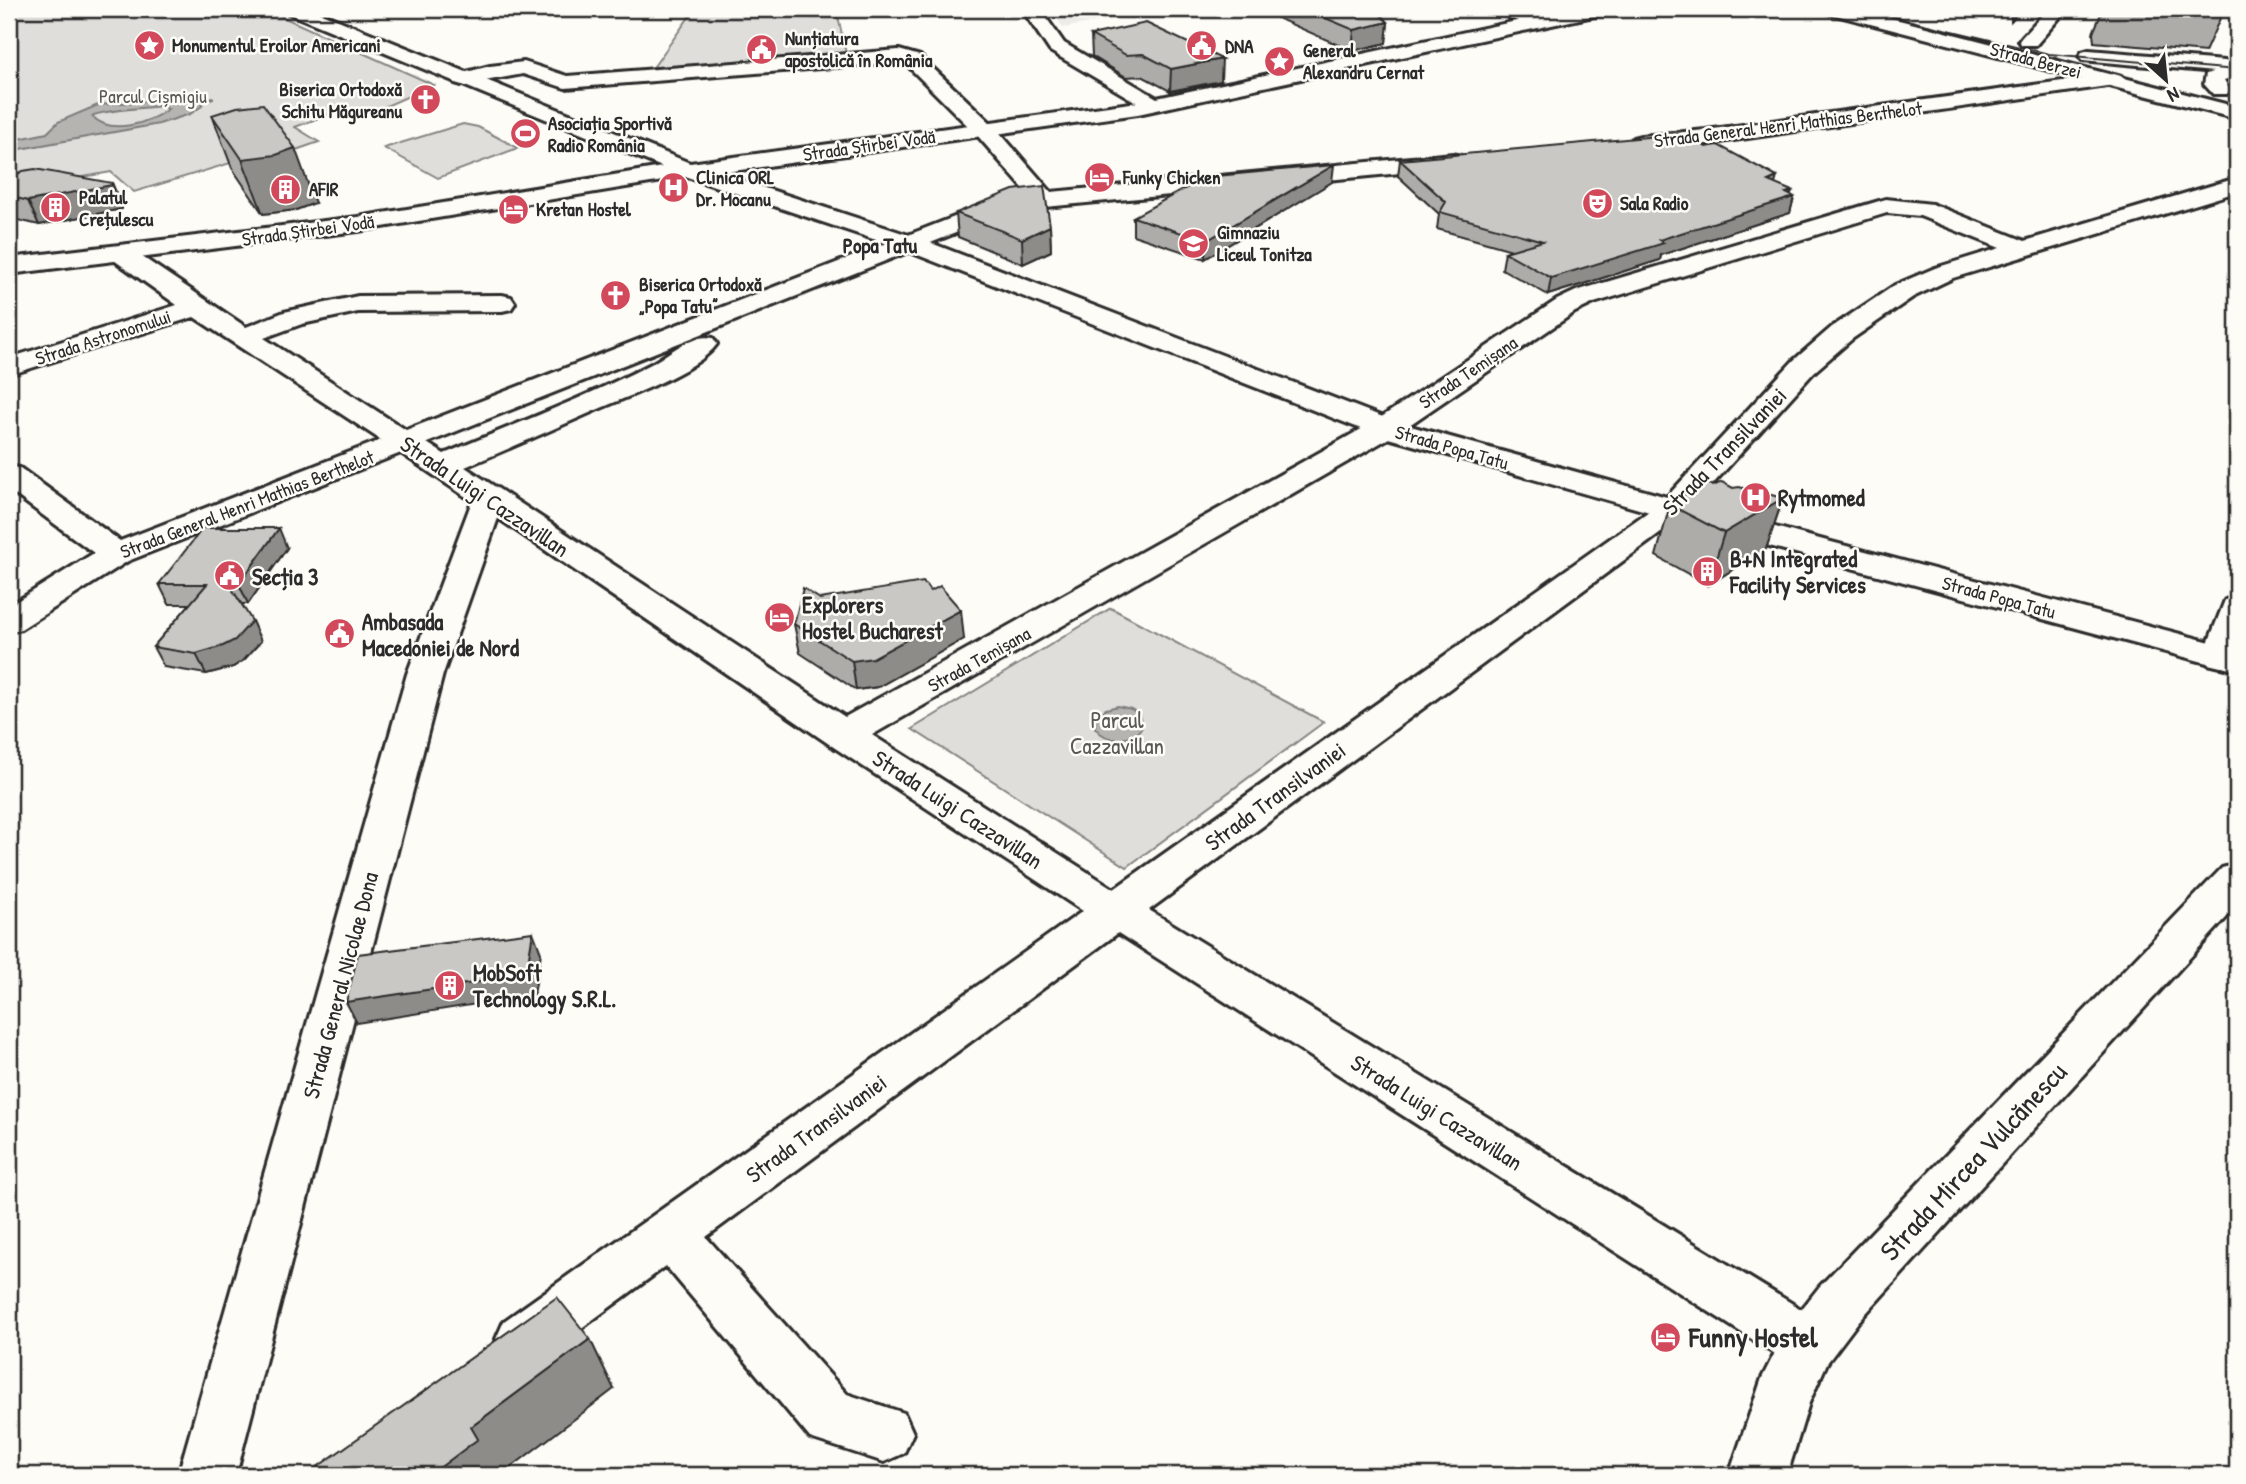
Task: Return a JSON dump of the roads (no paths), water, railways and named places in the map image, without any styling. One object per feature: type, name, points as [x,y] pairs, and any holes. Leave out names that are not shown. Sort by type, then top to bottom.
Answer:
[{"type":"street","name":"Strada Popa Tatu","points":[[295,9],[688,170],[909,243],[1385,428],[1674,509],[2229,658]]},
{"type":"street","points":[[1031,9],[1057,47],[1155,105]]},
{"type":"street","points":[[1506,9],[1535,22]]},
{"type":"street","name":"Strada Știrbei Vodă","points":[[9,266],[358,224],[688,170],[1155,105],[1598,9]]},
{"type":"street","name":"Strada Berzei","points":[[1835,9],[2237,113]]},
{"type":"street","name":"Strada Berzei","points":[[1899,9],[1956,21],[2229,92]]},
{"type":"street","points":[[2029,41],[2058,9]]},
{"type":"street","points":[[462,79],[524,68],[565,82],[899,56],[913,60],[985,130],[1045,200]]},
{"type":"street","points":[[2089,56],[2237,69]]},
{"type":"street","points":[[2229,92],[2214,84],[2213,78],[2237,69]]},
{"type":"street","name":"Strada General Henri Mathias Berthelot","points":[[1623,145],[1706,137],[2114,80]]},
{"type":"street","points":[[531,107],[552,96],[565,82]]},
{"type":"street","name":"Strada General Henri Mathias Berthelot","points":[[9,621],[116,554],[1001,207],[1045,200],[1472,159]]},
{"type":"street","name":"Strada Transilvaniei","points":[[492,1362],[1674,509],[1804,366],[1842,332],[1904,291],[1944,273],[2237,185]]},
{"type":"street","name":"Strada Temișana","points":[[843,735],[1385,428],[1566,306],[1585,297],[1878,208],[1898,205],[1924,209],[2021,248]]},
{"type":"street","name":"Strada Luigi Cazzavillan","points":[[120,253],[197,307],[442,466],[843,735],[1116,911],[1808,1344]]},
{"type":"street","points":[[243,337],[294,318],[358,304],[502,303]]},
{"type":"street","name":"Strada Astronomului","points":[[9,367],[197,307]]},
{"type":"street","name":"Strada General Henri Mathias Berthelot","points":[[442,466],[642,380],[684,358],[720,330],[729,315]]},
{"type":"street","points":[[9,474],[116,554]]},
{"type":"street","name":"Strada General Nicolae Dona","points":[[207,1475],[425,674],[489,499]]},
{"type":"street","points":[[2229,658],[2237,607]]},
{"type":"street","name":"Strada Mircea Vulcănescu","points":[[1758,1475],[1782,1398],[1808,1344],[1839,1304],[2237,879]]},
{"type":"street","points":[[670,1233],[830,1418],[884,1433]]},
{"type":"waterway","points":[[203,100],[212,98]]},
{"type":"tram line","points":[[1860,9],[2049,54],[2237,70]]},
{"type":"place","name":"Monumentul Eroilor Americani","points":[[149,45]]},
{"type":"place","name":"DNA","points":[[1202,46]]},
{"type":"place","name":"Nunțiatura apostolică în România","points":[[762,49]]},
{"type":"place","name":"General Alexandru Cernat","points":[[1280,61]]},
{"type":"place","name":"Biserica Ortodoxă Schitu Măgureanu","points":[[425,100]]},
{"type":"place","name":"Asociația Sportivă Radio România","points":[[525,134]]},
{"type":"place","name":"Funky Chicken","points":[[1100,177]]},
{"type":"place","name":"Clinica ORL Dr. Mocanu","points":[[673,188]]},
{"type":"place","name":"AFIR","points":[[286,189]]},
{"type":"place","name":"Sala Radio","points":[[1597,203]]},
{"type":"place","name":"Palatul Crețulescu","points":[[56,208]]},
{"type":"place","name":"Kretan Hostel","points":[[513,209]]},
{"type":"place","name":"Gimnaziu Liceul Tonitza","points":[[1194,243]]},
{"type":"place","name":"Biserica Ortodoxă „Popa Tatu”","points":[[616,295]]},
{"type":"place","name":"Rytmomed","points":[[1755,497]]},
{"type":"place","name":"B+N Integrated Facility Services","points":[[1707,571]]},
{"type":"place","name":"Secția 3","points":[[229,576]]},
{"type":"place","name":"Explorers Hostel Bucharest","points":[[779,617]]},
{"type":"place","name":"Ambasada Macedoniei de Nord","points":[[339,634]]},
{"type":"place","name":"MobSoft Technology S.R.L.","points":[[450,985]]},
{"type":"place","name":"Funny Hostel","points":[[1666,1337]]},
{"type":"district","name":"Popa Tatu","points":[[880,245]]},
{"type":"park label","name":"Parcul Cișmigiu","points":[[153,96]]},
{"type":"park label","name":"Parcul Cazzavillan","points":[[1117,732]]}]
